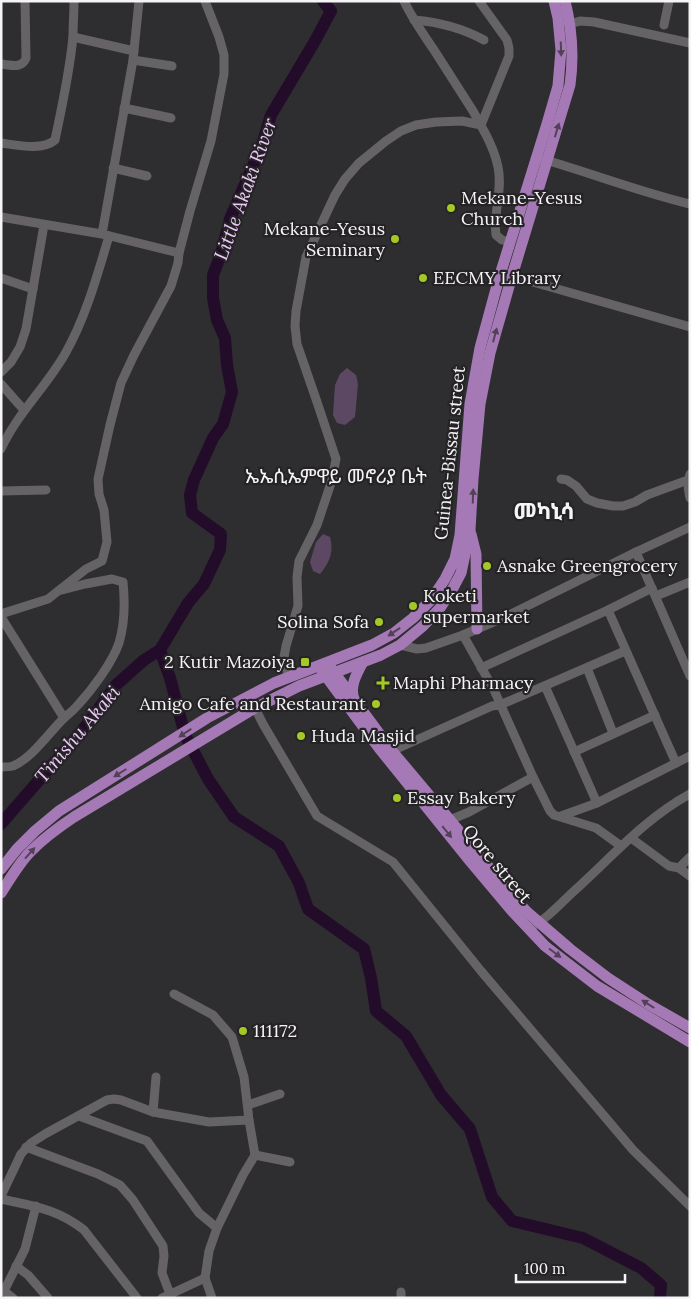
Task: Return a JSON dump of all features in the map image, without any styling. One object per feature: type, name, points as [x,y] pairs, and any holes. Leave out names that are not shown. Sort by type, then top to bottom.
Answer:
[{"type":"main road","name":"Guinea-Bissau street","points":[[1,870],[17,849],[59,811],[208,718],[248,696],[289,676],[372,645],[394,633],[431,600],[445,579],[455,559],[460,535],[470,404],[478,357],[510,242],[542,159],[560,72],[561,50],[558,18],[554,1]]},
{"type":"main road","points":[[1,893],[30,852],[53,831],[255,708],[289,691],[381,655],[400,645],[423,626],[440,608],[452,590],[461,573],[470,530],[480,404],[490,353],[542,159],[570,85],[572,61],[570,24],[565,1]]},
{"type":"main road","points":[[470,530],[476,554],[477,629]]},
{"type":"main road","points":[[356,703],[352,694],[355,676],[362,662]]},
{"type":"main road","name":"Qore street","points":[[322,664],[356,703],[392,751],[514,898],[534,926]]},
{"type":"main road","name":"Qore street","points":[[330,674],[342,697],[379,748],[512,910],[570,949],[608,978],[686,1028],[690,1042]]},
{"type":"main road","points":[[309,683],[325,684],[342,697]]},
{"type":"street","points":[[1,64],[21,65],[26,58],[25,1]]},
{"type":"street","points":[[1,143],[40,147],[55,140],[73,37],[74,1]]},
{"type":"street","points":[[2,448],[24,410],[65,354],[89,302],[105,235],[113,168],[133,56],[139,1]]},
{"type":"street","points":[[64,718],[1,615],[48,599],[86,569],[102,561],[107,542],[104,510],[99,494],[98,479],[110,425],[121,383],[134,355],[172,286],[179,253],[211,141],[224,74],[224,55],[205,1]]},
{"type":"street","points":[[404,1],[414,20],[456,84],[494,151],[499,168],[496,235],[502,240],[510,242]]},
{"type":"street","points":[[479,1],[507,40],[509,48],[508,56],[480,125]]},
{"type":"street","points":[[664,25],[669,1]]},
{"type":"street","points":[[414,20],[458,28],[484,40]]},
{"type":"street","points":[[570,24],[580,21],[594,22],[690,43]]},
{"type":"street","points":[[73,37],[172,66]]},
{"type":"street","points":[[124,108],[171,118]]},
{"type":"street","points":[[289,676],[284,664],[284,657],[298,606],[297,577],[299,561],[317,525],[332,480],[336,459],[297,344],[296,311],[306,257],[345,179],[359,162],[386,141],[401,131],[416,125],[462,121],[480,125]]},
{"type":"street","points":[[542,159],[690,204]]},
{"type":"street","points":[[113,168],[147,176]]},
{"type":"street","points":[[1,217],[105,235],[179,253]]},
{"type":"street","points":[[1,372],[11,362],[20,347],[26,330],[44,225]]},
{"type":"street","points":[[512,276],[690,327]]},
{"type":"street","points":[[1,278],[33,290]]},
{"type":"street","points":[[1,384],[24,410]]},
{"type":"street","points":[[561,478],[576,486],[588,499],[597,503],[623,506],[689,477],[688,489],[690,498]]},
{"type":"street","points":[[1,491],[46,490]]},
{"type":"street","points":[[400,645],[417,649],[426,648],[463,635],[505,617],[690,527]]},
{"type":"street","points":[[636,552],[690,676]]},
{"type":"street","points":[[1,767],[12,767],[26,758],[75,708],[87,695],[114,655],[119,641],[124,598],[123,582],[112,579],[59,591]]},
{"type":"street","points":[[481,668],[608,610],[654,592],[690,582]]},
{"type":"street","points":[[608,610],[676,763]]},
{"type":"street","points":[[463,635],[494,690],[550,811],[554,815],[596,828],[621,846]]},
{"type":"street","points":[[392,751],[492,706],[500,705],[625,651]]},
{"type":"street","points":[[587,668],[614,733]]},
{"type":"street","points":[[545,686],[598,802]]},
{"type":"street","points":[[255,708],[317,816],[393,862],[481,971],[633,1150],[690,1206]]},
{"type":"street","points":[[574,752],[655,715]]},
{"type":"street","points":[[560,816],[598,802],[690,756]]},
{"type":"street","points":[[450,820],[469,812],[533,777]]},
{"type":"street","points":[[534,926],[587,880],[646,823],[690,794]]},
{"type":"street","points":[[631,838],[669,866],[679,868],[690,876]]},
{"type":"street","points":[[679,868],[690,857]]},
{"type":"street","points":[[174,994],[213,1015],[232,1037],[244,1077],[255,1155],[217,1228],[209,1251],[206,1278],[212,1298]]},
{"type":"street","points":[[153,1112],[156,1078]]},
{"type":"street","points":[[248,1105],[280,1094]]},
{"type":"street","points":[[137,1298],[84,1230],[74,1222],[59,1214],[36,1206],[1,1198],[21,1154],[31,1143],[45,1134],[107,1100],[121,1100],[153,1112],[209,1122],[249,1120]]},
{"type":"street","points":[[79,1116],[147,1141],[199,1213],[217,1228]]},
{"type":"street","points":[[26,1148],[98,1174],[120,1185],[133,1200],[162,1246],[164,1256],[162,1273],[166,1296],[206,1278]]},
{"type":"street","points":[[255,1155],[290,1162]]},
{"type":"street","points":[[13,1298],[3,1292],[25,1249],[36,1206]]},
{"type":"street","points":[[16,1266],[28,1275],[48,1298]]},
{"type":"shaded area","points":[[347,368],[356,375],[358,384],[355,417],[345,425],[337,423],[333,415],[335,385],[340,374]]},
{"type":"shaded area","points":[[323,534],[330,537],[331,552],[329,561],[320,574],[313,571],[310,562],[316,542]]},
{"type":"waterway","name":"Little Akaki River","points":[[1,824],[85,727],[116,685],[144,660],[160,650],[188,603],[204,584],[220,550],[221,534],[192,513],[190,495],[194,480],[213,438],[223,424],[232,392],[225,338],[217,320],[213,298],[213,275],[221,254],[230,219],[262,145],[271,115],[331,11],[323,1]]},
{"type":"waterway","name":"Little Akaki River","points":[[160,650],[170,678],[185,735],[208,779],[234,817],[279,846],[299,883],[308,909],[364,949],[376,1011],[406,1036],[441,1095],[470,1129],[492,1197],[512,1221],[583,1238],[641,1268],[661,1285],[660,1298]]},
{"type":"place","name":"Mekane-Yesus Church","points":[[451,208]]},
{"type":"place","name":"Mekane-Yesus Seminary","points":[[395,239]]},
{"type":"place","name":"EECMY Library","points":[[423,278]]},
{"type":"place","name":"Asnake Greengrocery","points":[[487,566]]},
{"type":"place","name":"Koketi supermarket","points":[[413,606]]},
{"type":"place","name":"Solina Sofa","points":[[379,622]]},
{"type":"place","name":"2 Kutir Mazoiya","points":[[305,662]]},
{"type":"place","name":"Maphi Pharmacy","points":[[383,683]]},
{"type":"place","name":"Amigo Cafe and Restaurant","points":[[376,704]]},
{"type":"place","name":"Huda Masjid","points":[[301,736]]},
{"type":"place","name":"Essay Bakery","points":[[397,798]]},
{"type":"place","name":"111172","points":[[243,1031]]},
{"type":"district","name":"ኤኤሲኤምዋይ መኖሪያ ቤት","points":[[336,476]]},
{"type":"district","name":"መካኒሳ","points":[[544,511]]},
{"type":"water label","name":"Tinishu Akaki","points":[[77,734]]}]
